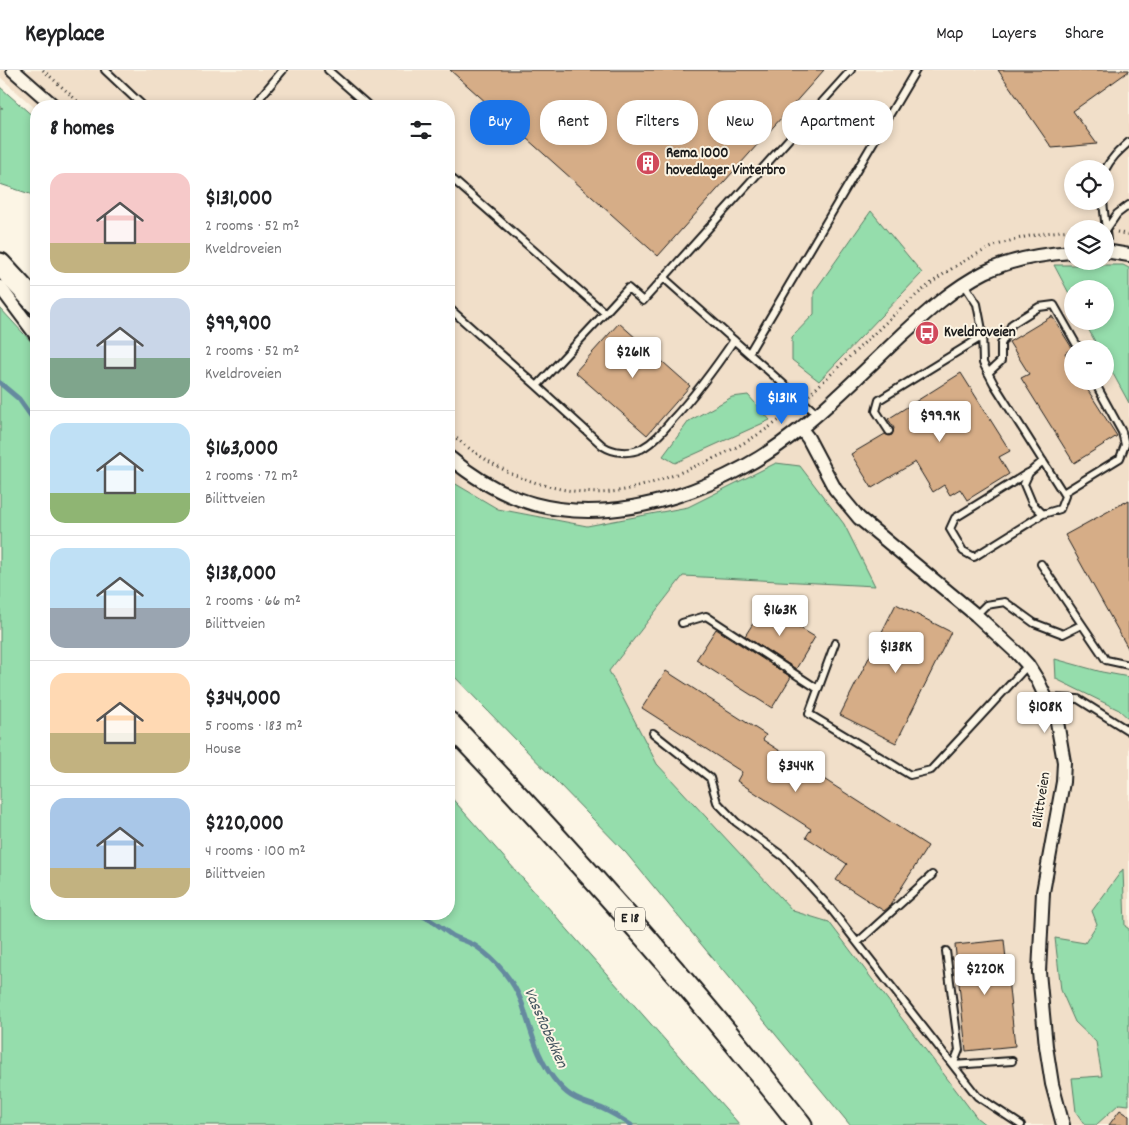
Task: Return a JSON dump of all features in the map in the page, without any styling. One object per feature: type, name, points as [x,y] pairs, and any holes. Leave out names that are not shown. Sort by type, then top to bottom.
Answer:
[{"type":"highway","points":[[0,249],[30,281]]},
{"type":"highway","points":[[0,264],[30,296]]},
{"type":"highway","name":"E 18","points":[[455,729],[656,947],[801,1125]]},
{"type":"highway","name":"E 18","points":[[455,745],[589,889],[691,1008],[787,1125]]},
{"type":"street","points":[[13,70],[47,100]]},
{"type":"street","points":[[1114,252],[1129,255]]},
{"type":"street","points":[[455,462],[466,472],[511,496],[534,504],[558,509],[601,511],[630,508],[657,501],[715,481],[762,456],[801,428],[929,311],[964,284],[1008,263],[1031,257],[1064,253]]},
{"type":"street","points":[[0,287],[30,327]]},
{"type":"street","name":"Bilittveien","points":[[801,428],[847,505],[859,518],[976,615],[1017,652],[1028,665],[1047,698],[1057,722],[1064,762],[1063,782],[1043,892],[1039,972],[1046,1046],[1052,1084],[1063,1125]]},
{"type":"lane","points":[[105,70],[137,100]]},
{"type":"lane","points":[[258,100],[283,70]]},
{"type":"lane","points":[[328,70],[362,100]]},
{"type":"lane","points":[[537,386],[628,288],[643,301],[851,70]]},
{"type":"lane","points":[[750,353],[916,70]]},
{"type":"lane","points":[[1110,160],[1129,142]]},
{"type":"lane","points":[[455,181],[606,313]]},
{"type":"lane","points":[[1112,220],[1116,214],[1129,205]]},
{"type":"lane","points":[[664,278],[817,414]]},
{"type":"lane","points":[[964,284],[977,304],[982,336],[983,363],[1065,496],[1060,509],[1044,514],[974,557],[963,551],[950,528],[954,518],[1029,473],[1043,462]]},
{"type":"lane","points":[[988,373],[1001,361],[1001,344],[1012,324],[1039,307],[1054,304],[1074,340]]},
{"type":"lane","points":[[455,313],[604,446],[612,451],[627,452],[639,449],[654,440],[698,391],[734,340]]},
{"type":"lane","points":[[889,431],[876,411],[879,400],[982,336]]},
{"type":"lane","points":[[1063,493],[1120,458],[1125,445],[1122,432],[1099,390]]},
{"type":"lane","points":[[1029,473],[1024,484],[1032,503],[1044,514]]},
{"type":"lane","points":[[1041,564],[1106,660],[1129,665]]},
{"type":"lane","points":[[976,615],[986,605],[1005,602],[1034,623],[1063,634],[1081,624]]},
{"type":"lane","points":[[682,623],[706,616],[818,689]]},
{"type":"lane","points":[[835,643],[809,714],[910,775],[931,770],[1028,665]]},
{"type":"lane","points":[[1047,698],[1078,699],[1129,731]]},
{"type":"lane","points":[[653,733],[710,778],[717,802],[736,822],[784,858],[832,908],[977,1096],[1021,1125]]},
{"type":"lane","points":[[858,942],[932,876]]},
{"type":"lane","points":[[946,952],[959,1050],[953,1065]]},
{"type":"lane","points":[[953,1065],[1012,1061]]},
{"type":"path","points":[[43,70],[76,100]]},
{"type":"path","points":[[455,437],[478,456],[496,467],[537,484],[583,493],[609,493],[632,489],[654,482],[728,452],[767,430],[803,401],[938,276],[995,246],[1020,238],[1064,231]]},
{"type":"shaded area","points":[[0,70],[1129,70],[1129,268],[1123,265],[1114,265],[1114,220],[1064,220],[1064,266],[1054,266],[1064,284],[1064,330],[1089,330],[1094,340],[1064,340],[1064,390],[1114,390],[1114,376],[1129,403],[1129,677],[1102,672],[1055,659],[1129,719],[1129,1125],[989,1125],[977,1118],[829,922],[793,911],[657,764],[609,671],[683,576],[875,586],[776,463],[688,507],[587,526],[498,509],[455,484],[455,100],[30,100],[30,104],[0,77]]},
{"type":"green space","points":[[0,87],[30,114],[30,194],[0,184],[0,108],[3,108],[0,107]]},
{"type":"green space","points":[[871,211],[922,273],[819,381],[792,360],[792,337],[814,314],[814,292]]},
{"type":"green space","points":[[1054,265],[1064,265],[1064,270],[1114,270],[1114,265],[1123,265],[1129,268],[1129,403],[1114,376],[1114,340],[1094,340],[1089,330],[1114,330],[1114,280],[1064,280],[1064,284]]},
{"type":"green space","points":[[0,308],[30,340],[30,920],[455,920],[455,802],[740,1125],[0,1125]]},
{"type":"green space","points":[[748,395],[770,420],[675,463],[663,456],[689,421],[732,397]]},
{"type":"green space","points":[[776,463],[800,466],[844,524],[875,586],[683,576],[609,671],[657,764],[793,911],[829,922],[977,1118],[986,1125],[850,1125],[626,853],[455,677],[455,484],[498,509],[587,526],[688,507]]},
{"type":"green space","points":[[1055,659],[1102,672],[1129,677],[1129,719],[1119,710],[1056,679]]},
{"type":"green space","points":[[1123,869],[1125,926],[1129,929],[1129,1105],[1119,1104],[1096,1125],[1085,1125],[1076,1112],[1072,1078],[1102,1076],[1096,1042],[1075,1022],[1061,990],[1055,938],[1085,943],[1097,924],[1092,911]]},
{"type":"building","name":"Rema 1000 hovedlager Vinterbro","points":[[450,70],[824,70],[797,100],[782,100],[782,117],[772,128],[772,100],[708,100],[708,145],[757,145],[658,256],[530,142],[530,100],[484,100]]},
{"type":"building","points":[[998,70],[1129,71],[1073,111],[1097,144],[1052,148]]},
{"type":"building","points":[[1052,316],[1067,340],[1064,340],[1064,390],[1088,390],[1117,436],[1074,463],[1021,378],[1029,374],[1009,342]]},
{"type":"building","points":[[619,323],[690,386],[647,435],[575,372]]},
{"type":"building","points":[[961,373],[1010,451],[999,457],[1009,474],[967,500],[960,489],[950,495],[944,485],[933,492],[915,462],[872,488],[851,454],[885,434],[892,435],[894,428],[888,419]]},
{"type":"building","points":[[1129,500],[1129,650],[1065,535]]},
{"type":"building","points":[[896,604],[951,632],[896,743],[840,715]]},
{"type":"building","points":[[764,606],[815,637],[796,669],[745,636]]},
{"type":"building","points":[[716,629],[791,677],[772,708],[696,660]]},
{"type":"building","points":[[666,671],[766,735],[763,740],[928,846],[889,907],[884,911],[836,880],[847,864],[806,837],[811,829],[737,781],[742,772],[642,708]]},
{"type":"building","points":[[1004,940],[1015,1046],[966,1051],[955,945]]},
{"type":"building","points":[[1120,1110],[1129,1116],[1129,1125],[1109,1125]]},
{"type":"waterway","name":"Vassflobekken","points":[[0,383],[19,399],[30,415]]},
{"type":"waterway","name":"Vassflobekken","points":[[430,920],[453,936],[477,947],[504,972],[519,995],[540,1057],[564,1090],[574,1097],[601,1108],[631,1125]]},
{"type":"place","name":"Rema 1000 hovedlager Vinterbro","points":[[648,163]]},
{"type":"place","name":"Kveldroveien","points":[[927,333]]}]
